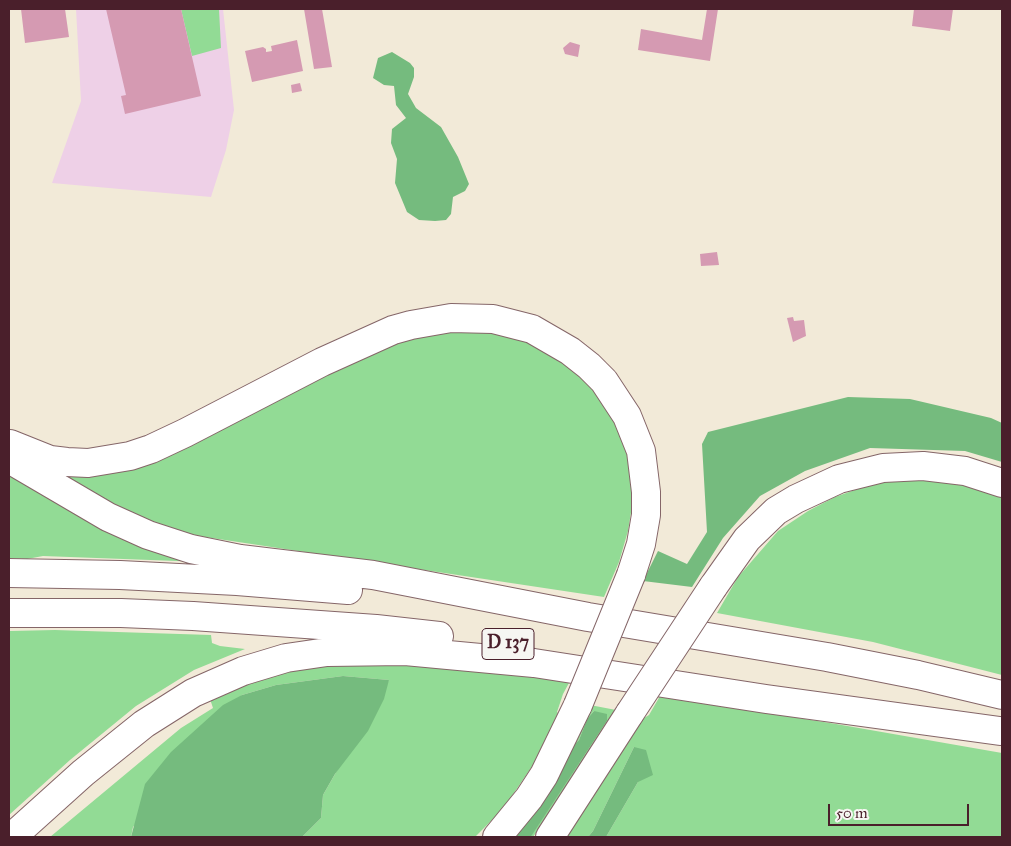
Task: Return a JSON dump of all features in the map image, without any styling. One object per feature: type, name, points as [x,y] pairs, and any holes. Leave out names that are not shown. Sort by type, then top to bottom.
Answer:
[{"type":"highway","points":[[9,443],[50,460],[67,462],[88,463],[130,456],[151,449],[185,433],[322,362],[393,330],[420,323],[451,318],[493,319],[532,329],[570,350],[604,382],[627,416],[641,451],[646,492],[646,515],[641,544],[631,575],[578,705],[544,775],[530,798],[497,837]]},
{"type":"highway","points":[[9,459],[108,517],[148,534],[191,548],[240,559],[373,575],[588,617]]},
{"type":"highway","points":[[550,837],[713,587],[747,539],[776,511],[796,499],[839,479],[884,468],[923,466],[965,471],[1002,483]]},
{"type":"highway","name":"D 137","points":[[9,573],[237,581],[372,592],[588,617],[827,657],[918,675],[1002,695]]},
{"type":"highway","name":"D 137","points":[[9,613],[121,613],[193,616],[376,629],[487,640],[770,684],[883,705],[1001,731]]},
{"type":"highway","points":[[12,837],[83,773],[144,724],[193,693],[243,671],[286,658],[327,652],[406,651],[534,663],[766,699],[1001,731]]},
{"type":"shaded area","points":[[76,9],[223,9],[234,110],[226,150],[211,197],[52,183],[81,101]]},
{"type":"green space","points":[[181,9],[219,9],[221,48],[192,56]]},
{"type":"green space","points":[[392,52],[410,63],[414,68],[414,77],[408,94],[416,108],[441,127],[458,157],[469,184],[465,191],[453,197],[451,214],[446,220],[419,220],[407,212],[395,183],[397,159],[391,143],[392,129],[406,118],[396,105],[394,86],[384,85],[373,78],[378,58]]},
{"type":"green space","points":[[457,330],[486,330],[510,335],[553,353],[587,382],[601,399],[612,417],[628,452],[633,477],[633,500],[628,531],[619,562],[604,597],[185,534],[123,511],[60,476],[384,346],[420,336]]},
{"type":"green space","points":[[848,397],[910,399],[991,418],[1002,423],[1002,462],[965,451],[870,448],[805,471],[760,496],[723,538],[692,587],[643,581],[658,551],[687,564],[707,532],[702,444],[708,432]]},
{"type":"green space","points":[[9,471],[204,562],[43,556],[27,559],[9,558]]},
{"type":"green space","points":[[899,480],[934,480],[966,484],[1002,496],[1002,675],[873,642],[717,613],[738,577],[778,531],[808,511],[835,497],[869,485]]},
{"type":"green space","points":[[55,630],[211,635],[212,643],[220,646],[245,649],[194,670],[136,706],[70,760],[9,815],[9,631]]},
{"type":"green space","points":[[338,662],[395,663],[570,681],[563,694],[558,713],[547,740],[533,765],[503,809],[475,837],[302,837],[321,818],[323,795],[389,680],[343,676],[276,685],[242,695],[133,827],[131,837],[50,837],[181,728],[213,708],[209,696],[280,671]]},
{"type":"green space","points":[[343,676],[389,680],[384,699],[368,731],[335,774],[323,795],[321,818],[302,837],[131,837],[145,784],[171,752],[223,705],[242,695],[276,685]]},
{"type":"green space","points":[[660,696],[1002,753],[1002,837],[606,837],[638,782],[634,747],[593,831],[588,837],[562,837],[636,724],[639,725],[649,715]]},
{"type":"green space","points":[[590,705],[616,710],[533,837],[530,837],[607,721],[594,711],[587,719],[579,740],[572,746]]},
{"type":"green space","points":[[594,711],[607,714],[607,721],[532,835],[530,837],[514,837],[572,746],[579,740],[587,719]]},
{"type":"green space","points":[[634,747],[646,750],[653,775],[638,782],[606,837],[588,837],[593,831]]},
{"type":"building","points":[[21,9],[65,9],[69,37],[25,43]]},
{"type":"building","points":[[106,9],[181,9],[201,96],[125,114],[121,96],[126,95]]},
{"type":"building","points":[[304,9],[322,9],[332,67],[314,69]]},
{"type":"building","points":[[707,9],[718,9],[710,61],[638,50],[641,29],[702,40]]},
{"type":"building","points":[[914,9],[953,9],[950,31],[912,26]]},
{"type":"building","points":[[297,40],[303,71],[252,82],[245,51],[263,47],[266,49],[266,52],[272,51],[271,46]]},
{"type":"building","points":[[570,42],[580,45],[578,57],[565,54],[563,48]]},
{"type":"building","points":[[300,83],[302,91],[292,93],[291,85]]},
{"type":"building","points":[[717,252],[719,265],[701,266],[700,254]]},
{"type":"building","points":[[793,317],[794,321],[804,320],[806,336],[793,342],[787,318]]}]
